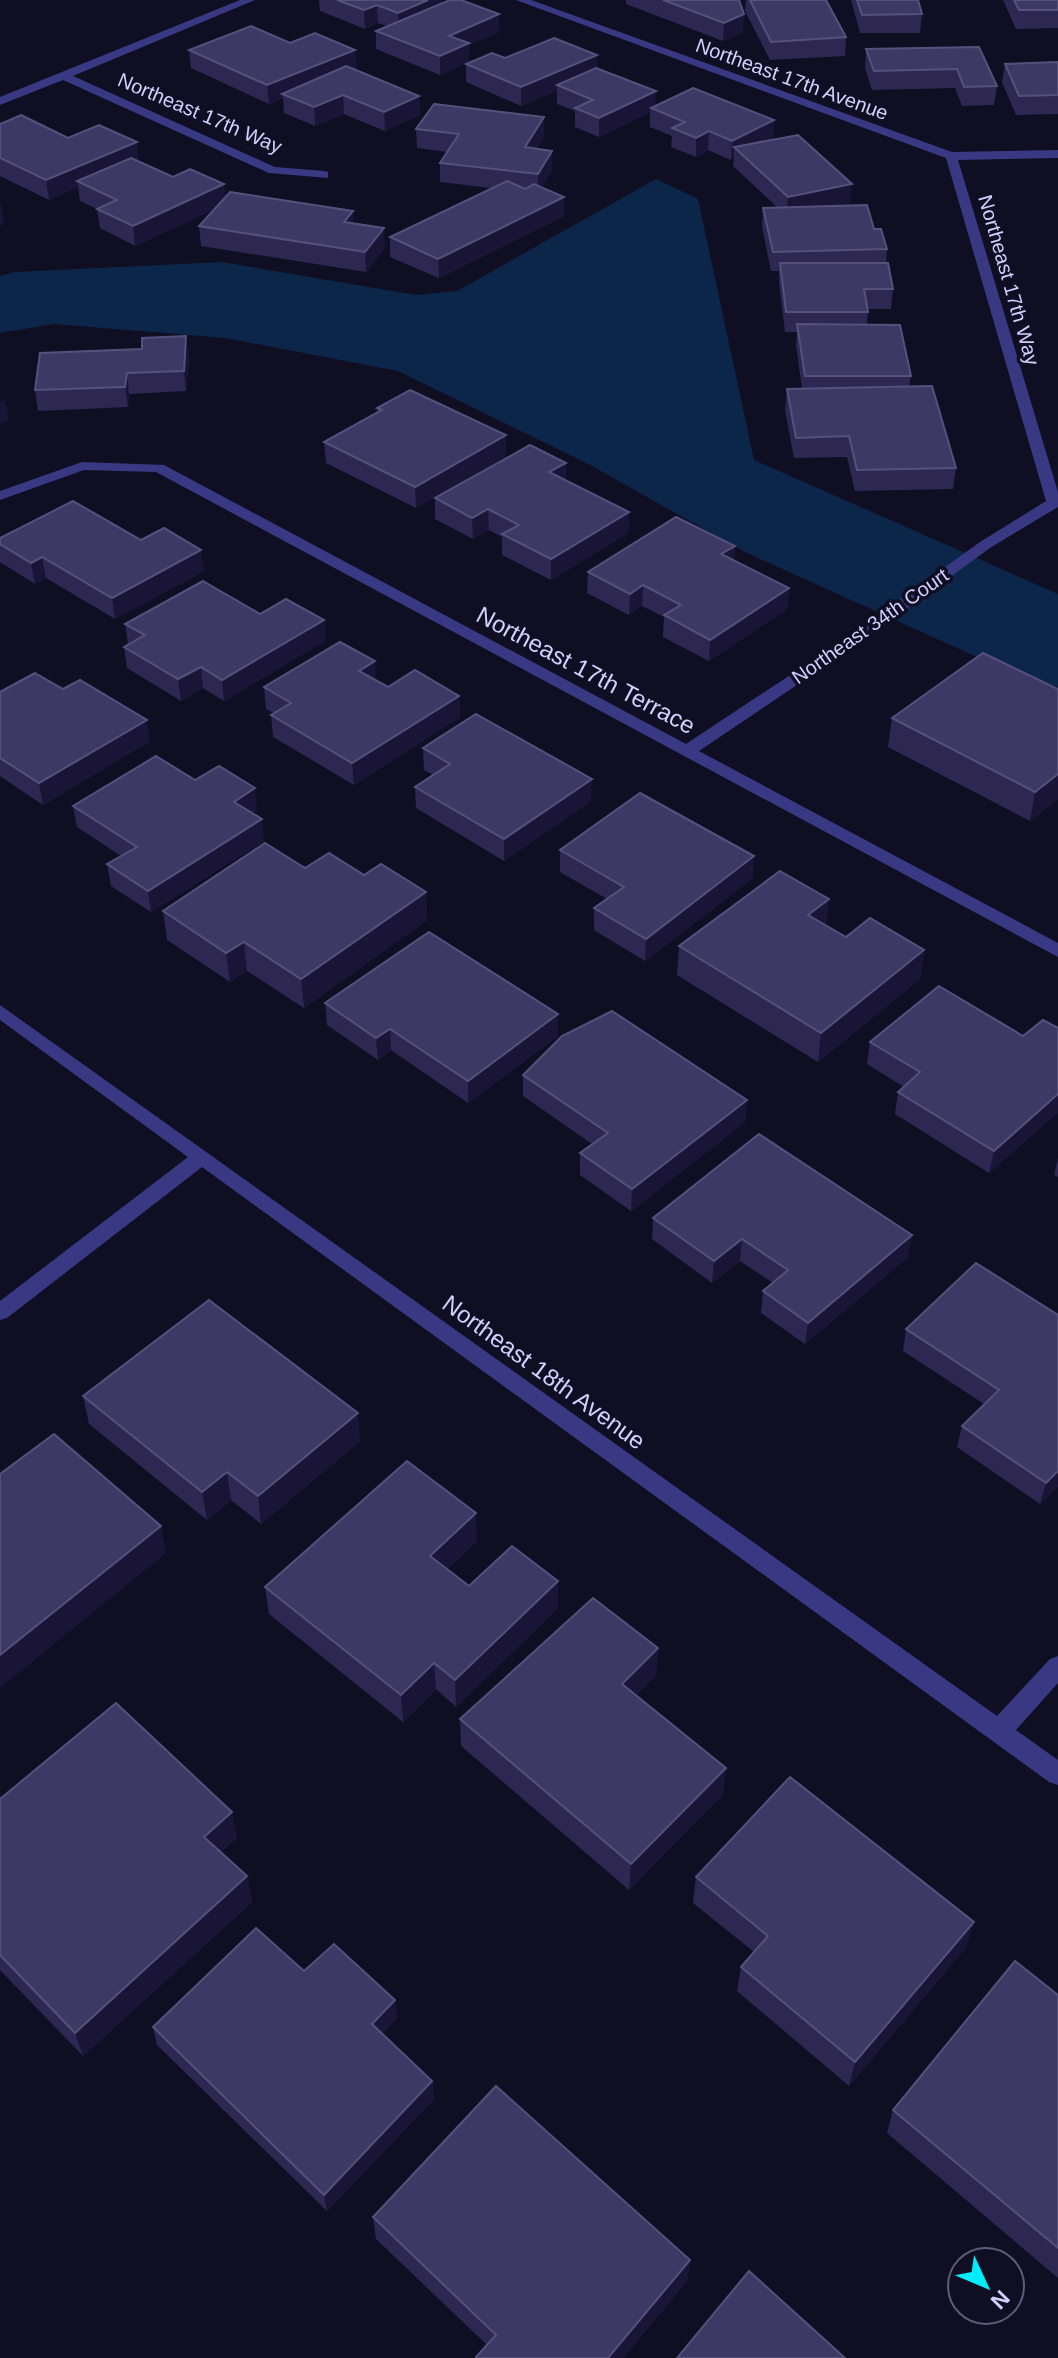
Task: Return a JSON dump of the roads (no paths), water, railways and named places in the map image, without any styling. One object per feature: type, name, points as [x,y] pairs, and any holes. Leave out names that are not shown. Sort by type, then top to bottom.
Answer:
[{"type":"street","points":[[0,101],[250,0]]},
{"type":"street","name":"Northeast 17th Avenue","points":[[521,0],[951,156],[1058,154]]},
{"type":"street","name":"Northeast 17th Way","points":[[64,76],[273,170],[324,175]]},
{"type":"street","name":"Northeast 17th Way","points":[[951,156],[1056,503]]},
{"type":"street","name":"Northeast 17th Terrace","points":[[0,496],[82,466],[159,468],[1058,951]]},
{"type":"street","name":"Northeast 34th Court","points":[[687,751],[855,639],[985,545],[1056,503]]},
{"type":"street","name":"Northeast 18th Avenue","points":[[0,1011],[1058,1774]]},
{"type":"street","points":[[0,1312],[202,1157]]},
{"type":"street","points":[[999,1731],[1058,1666]]},
{"type":"water","points":[[656,179],[698,199],[754,460],[1058,594],[1058,687],[968,653],[747,553],[590,465],[398,371],[225,338],[54,324],[0,333],[0,276],[15,272],[222,262],[416,295],[457,291]]}]
